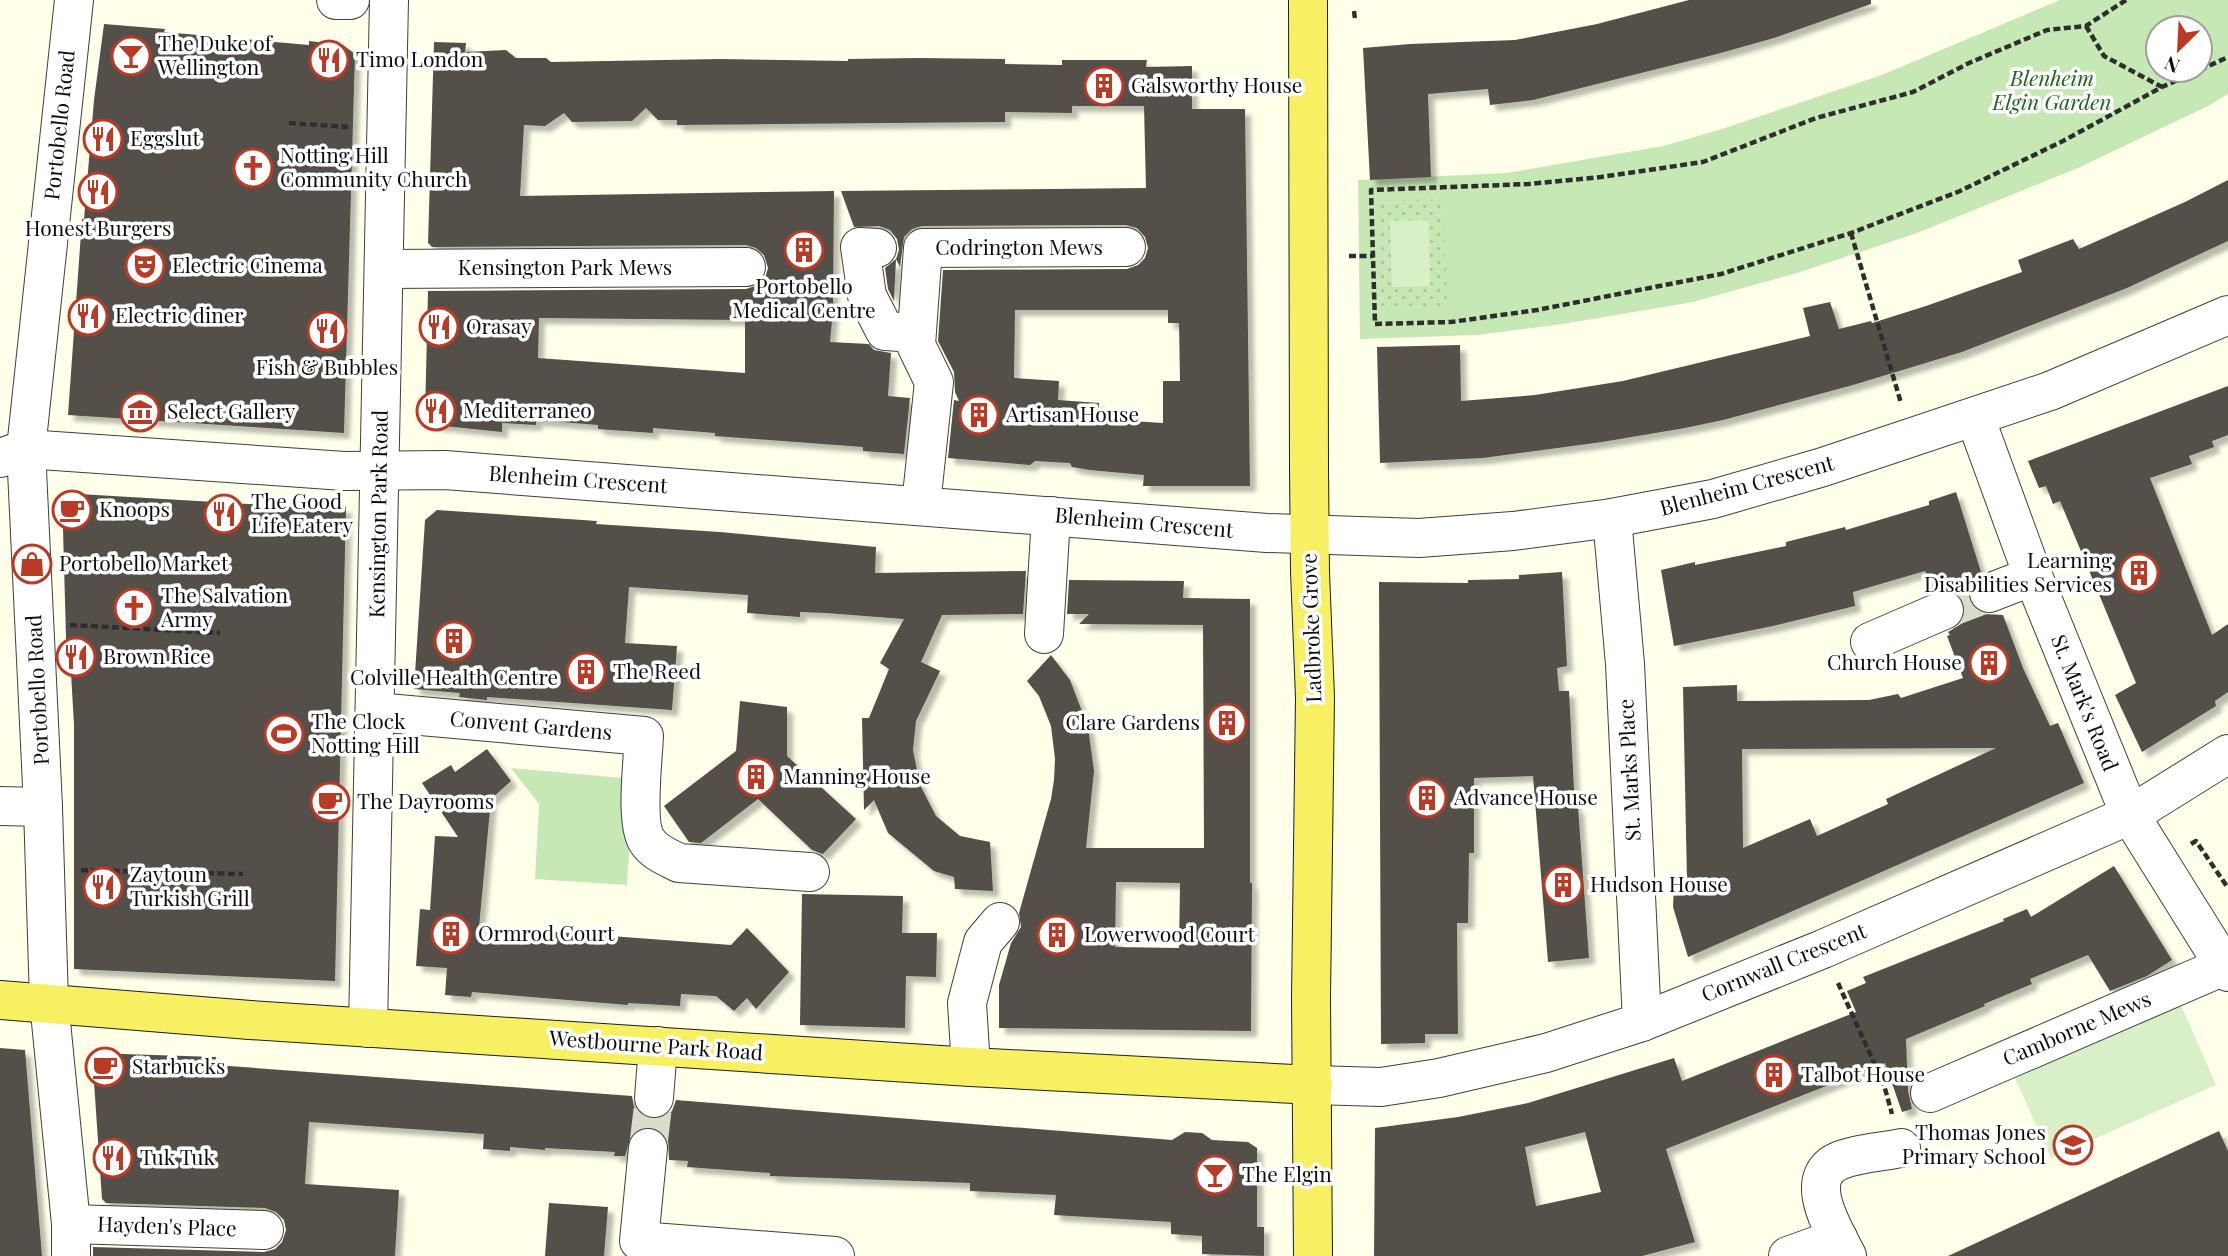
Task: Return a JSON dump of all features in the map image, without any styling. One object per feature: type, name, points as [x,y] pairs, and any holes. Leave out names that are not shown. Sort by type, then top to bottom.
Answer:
[{"type":"main road","name":"Ladbroke Grove","points":[[1308,0],[1310,535],[1315,697],[1311,998],[1313,1256]]},
{"type":"main road","name":"Westbourne Park Road","points":[[0,1000],[368,1028],[971,1067],[1313,1085]]},
{"type":"street","name":"Portobello Road","points":[[71,1240],[49,1002],[34,624],[9,446],[74,0]]},
{"type":"street","points":[[336,0],[350,0]]},
{"type":"street","name":"Kensington Park Road","points":[[368,1028],[389,0]]},
{"type":"street","points":[[901,248],[860,247],[867,296],[885,331],[916,332]]},
{"type":"street","name":"Codrington Mews","points":[[921,505],[934,382],[916,345],[901,248],[1126,247]]},
{"type":"street","name":"Kensington Park Mews","points":[[384,270],[746,267]]},
{"type":"street","name":"Blenheim Crescent","points":[[9,446],[344,471],[445,470],[1310,535],[1419,538],[1513,531],[1612,518],[1713,499],[1823,467],[2062,386],[2228,315]]},
{"type":"street","name":"St. Mark's Road","points":[[1975,417],[2033,576],[2130,814],[2226,969]]},
{"type":"street","points":[[1044,634],[1051,516]]},
{"type":"street","name":"St. Marks Place","points":[[1612,518],[1625,664],[1642,1022]]},
{"type":"street","points":[[1989,593],[2033,576]]},
{"type":"street","points":[[1870,642],[1944,610]]},
{"type":"street","name":"Convent Gardens","points":[[376,712],[644,736],[640,827],[648,842],[662,855],[679,863],[810,872]]},
{"type":"street","name":"Cornwall Crescent","points":[[1313,1085],[1381,1087],[1439,1078],[1546,1053],[1642,1022],[1823,949],[2130,814],[2228,754]]},
{"type":"street","points":[[0,806],[43,807]]},
{"type":"street","points":[[971,1067],[967,1003],[983,942],[1000,922]]},
{"type":"street","name":"Camborne Mews","points":[[1930,1093],[2226,969]]},
{"type":"street","points":[[654,1098],[658,1046]]},
{"type":"street","points":[[648,1148],[639,1241],[835,1256]]},
{"type":"street","points":[[1788,1256],[1842,1247],[1823,1204],[1819,1185],[1827,1169],[1840,1160],[1901,1148]]},
{"type":"street","name":"Hayden's Place","points":[[71,1240],[198,1242],[264,1230]]},
{"type":"path","points":[[2126,0],[2087,26],[2047,30],[1969,62],[1913,92],[1816,118],[1703,162],[1529,184],[1371,190],[1375,324],[1451,322],[1537,310],[1721,274],[1852,233],[1960,191],[2063,141],[2169,84]]},
{"type":"path","points":[[1354,11],[1354,19]]},
{"type":"path","points":[[2087,26],[2104,56],[2162,87]]},
{"type":"path","points":[[289,123],[386,130]]},
{"type":"path","points":[[1852,233],[1903,412],[1917,436]]},
{"type":"path","points":[[1349,256],[1373,256]]},
{"type":"path","points":[[34,624],[220,633]]},
{"type":"path","points":[[45,870],[243,874]]},
{"type":"path","points":[[1823,949],[1884,1085],[1901,1148]]},
{"type":"green space","name":"Blenheim Elgin Garden","points":[[2060,0],[2228,0],[2228,94],[2078,168],[1917,233],[1797,273],[1693,302],[1563,324],[1477,335],[1360,339],[1358,180],[1507,173],[1663,146],[1882,75]]},
{"type":"green space","points":[[1444,199],[1447,309],[1380,311],[1377,201]]},
{"type":"green space","points":[[1428,220],[1430,286],[1392,287],[1390,221]]},
{"type":"green space","points":[[511,768],[634,779],[627,885],[535,879],[539,804]]},
{"type":"green space","points":[[2180,1003],[2216,1085],[2051,1158],[2014,1076]]},
{"type":"building","points":[[1689,0],[1871,0],[1871,4],[1774,38],[1533,100],[1490,105],[1488,89],[1428,94],[1431,177],[1370,180],[1363,48],[1515,40],[1597,24]]},
{"type":"building","points":[[104,24],[309,45],[309,41],[343,45],[355,54],[344,433],[68,415],[82,219]]},
{"type":"building","points":[[434,42],[466,43],[465,52],[506,50],[516,58],[546,58],[551,62],[720,59],[848,61],[918,58],[1005,59],[1005,64],[1062,65],[1062,60],[1147,60],[1146,67],[1192,66],[1192,109],[1245,109],[1250,486],[1143,486],[1144,475],[1090,470],[1072,467],[1070,463],[1035,461],[1030,465],[948,458],[954,400],[959,401],[955,392],[954,372],[938,341],[943,270],[1127,269],[1138,265],[1145,258],[1148,248],[1145,237],[1137,228],[1126,225],[922,226],[912,229],[904,237],[900,267],[896,259],[899,250],[897,239],[890,230],[879,226],[854,227],[841,191],[1146,188],[1144,106],[1072,106],[1072,113],[1005,112],[1005,122],[677,125],[677,120],[658,120],[646,108],[632,121],[572,122],[564,113],[545,126],[524,125],[520,196],[834,191],[833,311],[830,342],[869,344],[874,350],[891,353],[888,396],[910,398],[904,454],[863,451],[863,447],[715,436],[715,433],[653,428],[653,433],[536,420],[536,425],[502,423],[502,432],[435,425],[425,416],[428,291],[746,289],[758,285],[765,278],[768,268],[764,255],[756,248],[746,245],[432,247],[428,243]],"holes":[[[1015,310],[1168,310],[1168,323],[1179,323],[1180,381],[1163,381],[1163,423],[1098,419],[1099,403],[1058,400],[1059,381],[1014,378]],[[539,318],[745,320],[745,373],[538,358]]]},
{"type":"building","points":[[2228,180],[2228,241],[2127,288],[1962,352],[1853,385],[1685,428],[1483,458],[1380,463],[1377,347],[1460,345],[1461,401],[1535,395],[1623,381],[1810,336],[1803,308],[1830,302],[1839,329],[1871,321],[1872,323],[1926,306],[2022,272],[2018,260],[2073,239],[2079,249]]},
{"type":"building","points":[[896,259],[894,301],[888,289],[885,268]]},
{"type":"building","points":[[2228,386],[2228,435],[2212,441],[2214,447],[2189,456],[2192,464],[2150,478],[2212,635],[2228,624],[2228,692],[2215,701],[2216,706],[2142,752],[2115,695],[2136,683],[2060,501],[2053,504],[2046,486],[2039,488],[2028,461]]},
{"type":"building","points":[[1956,492],[1981,572],[1972,579],[1968,589],[1969,601],[1975,610],[1985,614],[2003,615],[2023,668],[2050,726],[2058,723],[2084,783],[1688,957],[1673,907],[1674,886],[1687,881],[1683,687],[1737,685],[1737,701],[1869,700],[1898,694],[1901,698],[1963,678],[1947,636],[1950,635],[1948,632],[1961,624],[1966,612],[1964,601],[1956,592],[1946,588],[1932,591],[1925,571],[1853,592],[1855,606],[1674,646],[1661,570],[1786,546],[1786,542],[1845,527],[1846,530],[1929,505],[1929,501]],"holes":[[[1996,748],[1886,799],[1888,804],[1817,836],[1810,819],[1743,848],[1742,749]]]},
{"type":"building","points":[[62,493],[297,507],[346,507],[335,981],[74,969],[74,725],[71,673],[67,673]]},
{"type":"building","points":[[437,510],[597,521],[596,524],[720,532],[876,547],[875,573],[1026,571],[1023,614],[942,615],[921,662],[940,671],[916,721],[913,750],[920,785],[936,816],[960,836],[990,842],[993,891],[955,889],[954,877],[934,871],[888,833],[874,800],[864,810],[862,718],[869,718],[889,669],[880,663],[904,619],[800,612],[800,617],[747,613],[748,595],[629,587],[625,643],[677,646],[672,710],[487,697],[487,700],[459,697],[460,693],[414,689],[425,520]]},
{"type":"building","points":[[1562,572],[1567,666],[1557,668],[1559,691],[1569,691],[1575,808],[1578,807],[1589,958],[1548,962],[1533,776],[1474,778],[1474,853],[1469,853],[1468,923],[1457,923],[1458,1034],[1425,1034],[1425,1043],[1381,1044],[1379,582],[1468,583],[1468,580],[1519,579],[1519,575]]},
{"type":"building","points":[[1069,580],[1184,581],[1183,598],[1250,599],[1251,1031],[999,1028],[999,985],[1011,943],[1021,927],[1019,913],[1054,780],[1055,759],[1051,726],[1039,696],[1027,681],[1051,655],[1070,680],[1088,727],[1094,771],[1086,848],[1204,848],[1203,625],[1079,624],[1089,614],[1067,614]],"holes":[[[1116,882],[1180,883],[1179,948],[1115,947]]]},
{"type":"building","name":"Manning House","points":[[740,701],[787,707],[787,756],[856,819],[823,854],[812,850],[758,799],[701,843],[689,842],[664,806],[736,751]]},
{"type":"building","points":[[487,749],[511,781],[491,799],[478,938],[543,943],[544,931],[731,945],[747,928],[789,972],[756,1009],[747,998],[734,1011],[716,996],[681,994],[680,1006],[628,1005],[472,992],[471,997],[445,995],[447,968],[416,966],[420,909],[430,910],[435,836],[458,837],[422,783],[451,765],[455,772]]},
{"type":"building","points":[[2114,866],[2172,960],[2147,976],[2110,991],[2088,955],[2030,979],[2032,984],[1984,1004],[1985,1006],[1906,1039],[1908,1091],[1912,1109],[1902,1112],[1885,1063],[1666,1149],[1695,1242],[1642,1256],[1374,1256],[1375,1128],[1458,1117],[1528,1103],[1674,1058],[1682,1081],[1856,1012],[1847,991],[1866,983],[1863,977],[2004,921],[2003,919],[2027,909],[2031,917]],"holes":[[[1585,1132],[1601,1192],[1536,1206],[1525,1147]]]},
{"type":"building","points":[[802,894],[903,896],[902,933],[937,933],[936,977],[906,976],[905,1028],[800,1025]]},
{"type":"building","points":[[0,1048],[25,1050],[42,1256],[0,1256]]},
{"type":"building","points":[[92,1053],[216,1057],[215,1065],[632,1096],[634,1107],[641,1116],[653,1120],[672,1111],[676,1100],[1172,1140],[1185,1132],[1202,1133],[1212,1140],[1248,1142],[1257,1148],[1257,1227],[1264,1227],[1264,1256],[1202,1254],[1202,1236],[1171,1234],[1171,1222],[1054,1215],[1056,1195],[970,1191],[970,1183],[770,1176],[770,1173],[687,1167],[688,1161],[669,1160],[668,1138],[651,1126],[640,1128],[631,1135],[625,1156],[614,1156],[615,1152],[545,1148],[510,1147],[510,1151],[483,1149],[484,1134],[309,1122],[305,1184],[399,1190],[395,1256],[93,1256],[93,1247],[264,1252],[275,1249],[282,1242],[286,1230],[284,1220],[276,1212],[265,1208],[106,1203],[102,1199]]},
{"type":"building","points":[[2219,1131],[2228,1151],[2228,1256],[1948,1256]]},
{"type":"building","points":[[549,1203],[608,1207],[604,1256],[545,1256]]},
{"type":"tunnel","points":[[1944,610],[1989,593]]},
{"type":"tunnel","points":[[648,1148],[654,1098]]},
{"type":"place","name":"The Duke of Wellington","points":[[131,56]]},
{"type":"place","name":"Timo London","points":[[329,60]]},
{"type":"place","name":"Galsworthy House","points":[[1104,86]]},
{"type":"place","name":"Eggslut","points":[[103,139]]},
{"type":"place","name":"Notting Hill Community Church","points":[[253,168]]},
{"type":"place","name":"Honest Burgers","points":[[98,192]]},
{"type":"place","name":"Portobello Medical Centre","points":[[804,250]]},
{"type":"place","name":"Electric Cinema","points":[[145,266]]},
{"type":"place","name":"Electric diner","points":[[88,316]]},
{"type":"place","name":"Orasay","points":[[439,327]]},
{"type":"place","name":"Fish & Bubbles","points":[[327,331]]},
{"type":"place","name":"Mediterraneo","points":[[436,411]]},
{"type":"place","name":"Select Gallery","points":[[140,412]]},
{"type":"place","name":"Artisan House","points":[[979,415]]},
{"type":"place","name":"Knoops","points":[[72,510]]},
{"type":"place","name":"The Good Life Eatery","points":[[224,514]]},
{"type":"place","name":"Portobello Market","points":[[32,564]]},
{"type":"place","name":"Learning Disabilities Services","points":[[2139,573]]},
{"type":"place","name":"The Salvation Army","points":[[134,608]]},
{"type":"place","name":"Colville Health Centre","points":[[454,641]]},
{"type":"place","name":"Brown Rice","points":[[76,657]]},
{"type":"place","name":"Church House","points":[[1989,663]]},
{"type":"place","name":"The Reed","points":[[586,672]]},
{"type":"place","name":"Clare Gardens","points":[[1227,723]]},
{"type":"place","name":"The Clock Notting Hill","points":[[284,734]]},
{"type":"place","name":"Manning House","points":[[756,777]]},
{"type":"place","name":"Advance House","points":[[1427,798]]},
{"type":"place","name":"The Dayrooms","points":[[330,802]]},
{"type":"place","name":"Hudson House","points":[[1563,885]]},
{"type":"place","name":"Zaytoun Turkish Grill","points":[[103,887]]},
{"type":"place","name":"Ormrod Court","points":[[451,934]]},
{"type":"place","name":"Lowerwood Court","points":[[1057,935]]},
{"type":"place","name":"Starbucks","points":[[105,1067]]},
{"type":"place","name":"Talbot House","points":[[1774,1075]]},
{"type":"place","name":"Thomas Jones Primary School","points":[[2073,1145]]},
{"type":"place","name":"Tuk Tuk","points":[[113,1158]]},
{"type":"place","name":"The Elgin","points":[[1215,1175]]}]
